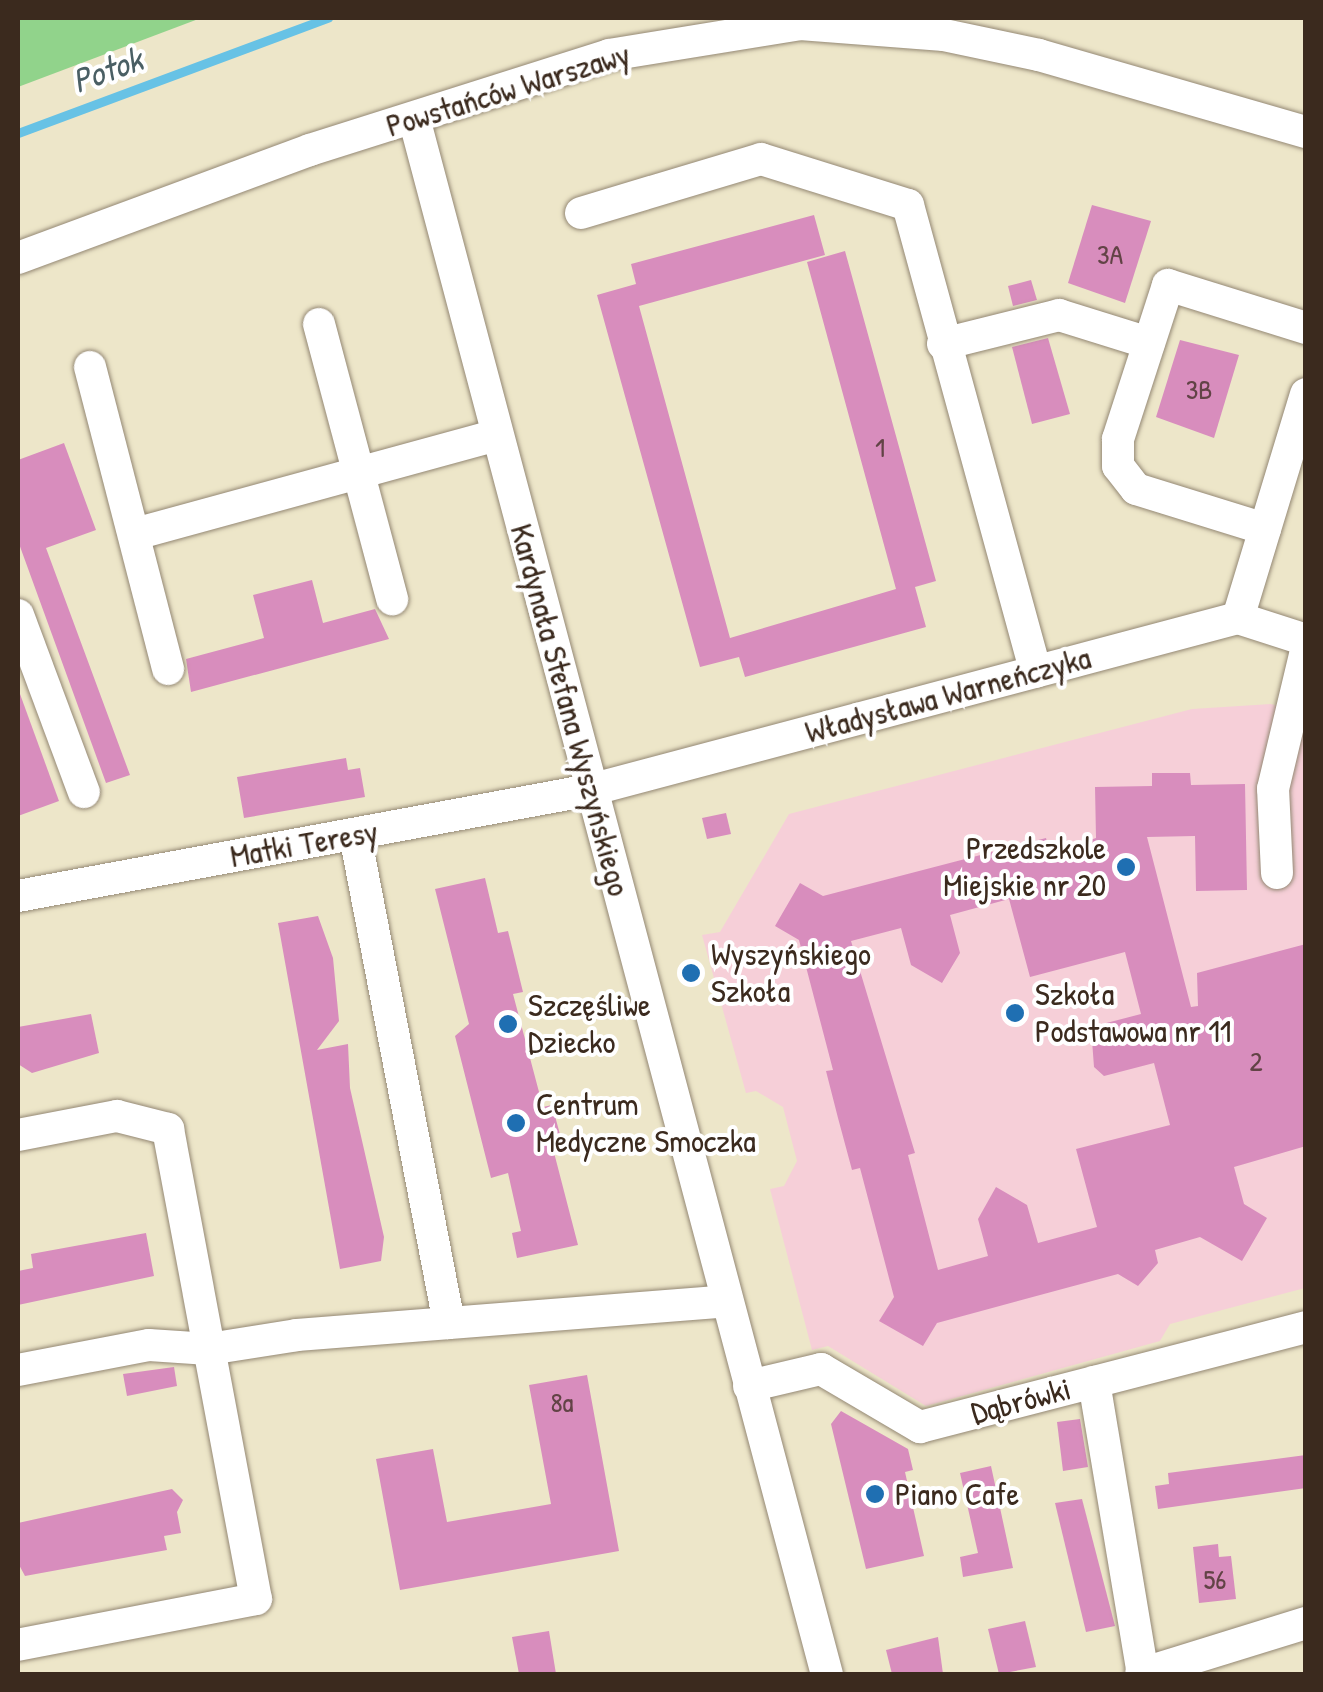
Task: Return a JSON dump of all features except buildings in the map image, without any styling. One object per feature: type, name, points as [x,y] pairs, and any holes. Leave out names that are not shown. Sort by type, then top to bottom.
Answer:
[{"type":"street","name":"Powstańców Warszawy","points":[[18,258],[414,118],[609,54],[800,24],[944,35],[1039,55],[1306,132]]},
{"type":"street","name":"Kardynała Stefana Wyszyńskiego","points":[[414,118],[827,1674]]},
{"type":"street","points":[[582,213],[761,159],[896,197],[918,226],[943,344],[1036,672]]},
{"type":"street","points":[[1265,529],[1136,488],[1121,474],[1118,438],[1168,285],[1306,328]]},
{"type":"street","points":[[943,344],[1058,315],[1150,343]]},
{"type":"street","points":[[319,324],[356,476],[392,600]]},
{"type":"street","points":[[90,367],[168,669]]},
{"type":"street","points":[[1306,394],[1238,618],[1306,640]]},
{"type":"street","points":[[135,534],[497,435]]},
{"type":"street","points":[[18,615],[84,792]]},
{"type":"street","name":"Władysława Warneńczyka","points":[[590,790],[1238,618]]},
{"type":"street","points":[[1277,873],[1276,764],[1306,650]]},
{"type":"street","name":"Matki Teresy","points":[[18,896],[590,790]]},
{"type":"street","points":[[355,835],[449,1323]]},
{"type":"street","points":[[18,1135],[117,1116],[168,1129],[256,1599],[18,1644]]},
{"type":"street","points":[[18,1370],[150,1345],[209,1349],[449,1323],[727,1301]]},
{"type":"street","name":"Dąbrówki","points":[[748,1386],[821,1369],[920,1427],[1306,1327]]},
{"type":"street","points":[[1094,1382],[1142,1674],[1306,1623]]},
{"type":"shaded area","name":"Szkoła Podstawowa nr 11","points":[[1271,704],[1305,714],[1305,1288],[1170,1324],[1160,1341],[926,1406],[828,1346],[812,1350],[770,1189],[784,1186],[797,1161],[783,1107],[756,1091],[746,1093],[702,935],[720,932],[789,814],[1192,709]]},
{"type":"green space","points":[[18,18],[201,18],[18,87]]},
{"type":"waterway","name":"Potok","points":[[18,133],[328,18]]},
{"type":"place","name":"Przedszkole Miejskie nr 20","points":[[1126,867]]},
{"type":"place","name":"Wyszyńskiego Szkoła","points":[[691,973]]},
{"type":"place","name":"Szkoła Podstawowa nr 11","points":[[1015,1013]]},
{"type":"place","name":"Szczęśliwe Dziecko","points":[[508,1024]]},
{"type":"place","name":"Centrum Medyczne Smoczka","points":[[516,1123]]},
{"type":"place","name":"Piano Cafe","points":[[875,1494]]}]
